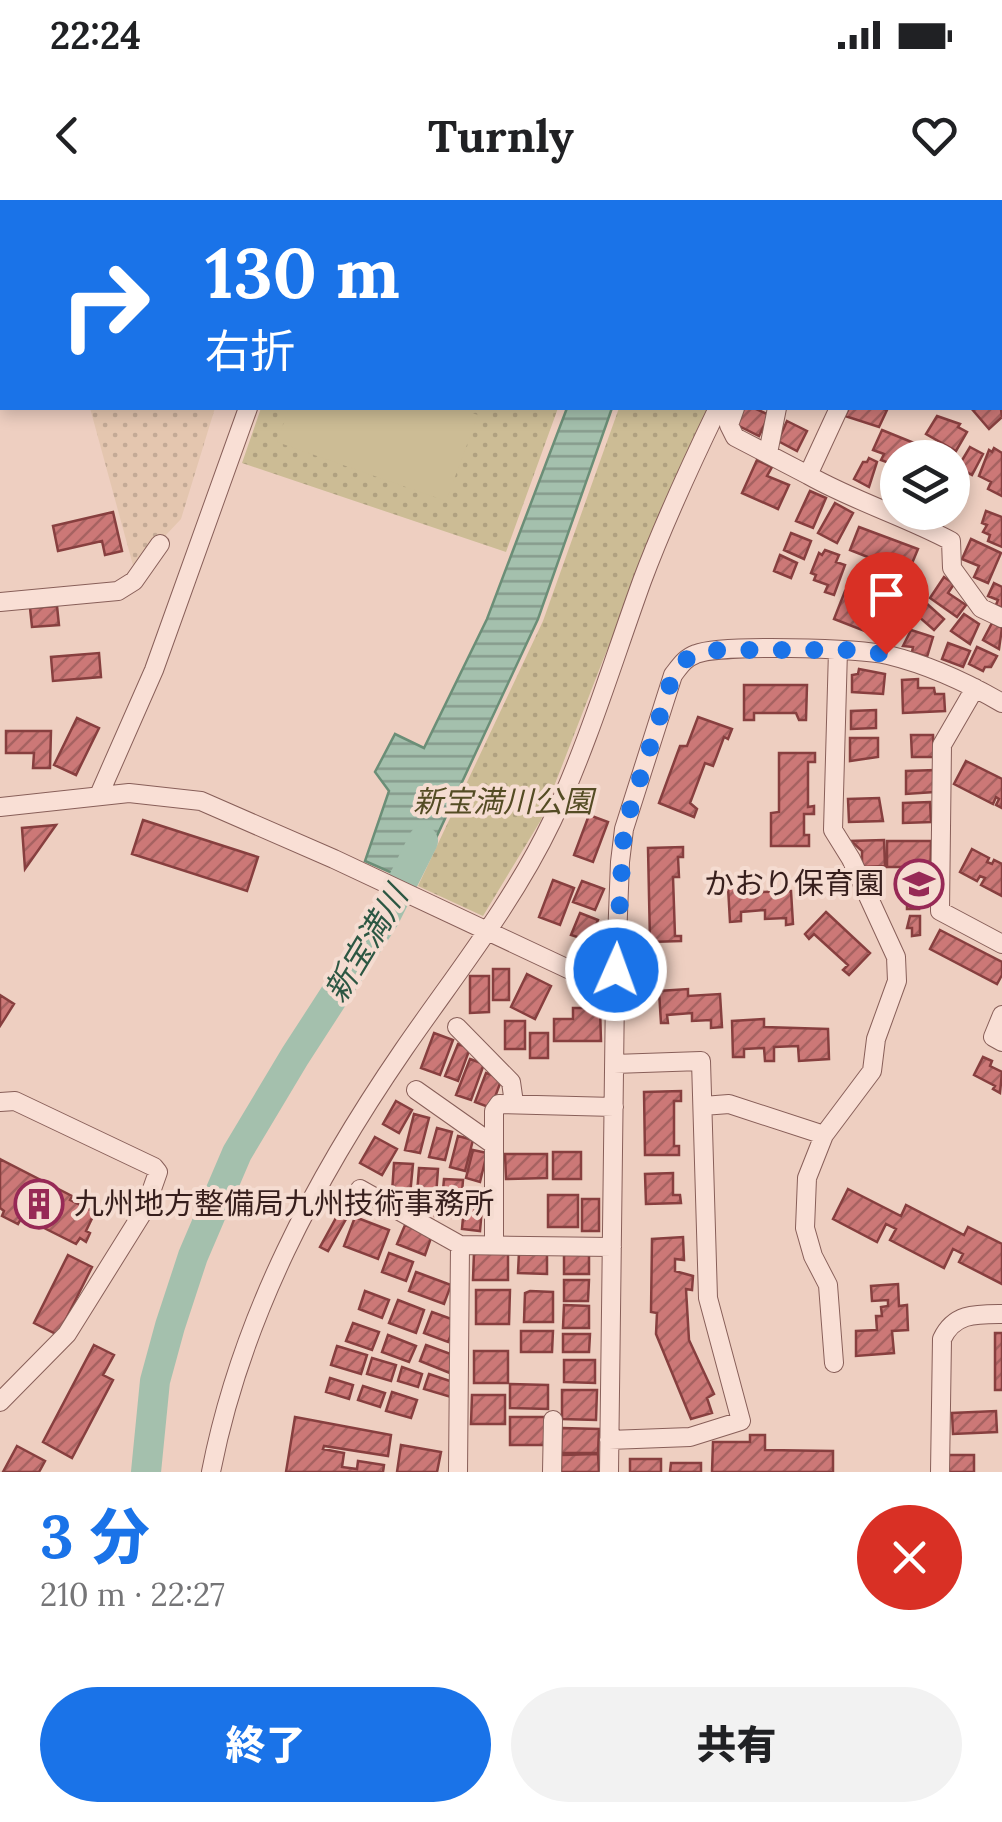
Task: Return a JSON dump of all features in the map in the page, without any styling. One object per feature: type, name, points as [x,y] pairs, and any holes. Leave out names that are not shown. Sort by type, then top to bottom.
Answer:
[{"type":"street","points":[[99,795],[154,670],[247,410]]},
{"type":"street","points":[[210,1472],[229,1392],[254,1322],[316,1187],[402,1051],[488,932],[551,822],[644,576],[717,410]]},
{"type":"street","points":[[734,410],[730,424],[735,436],[837,491],[951,540],[956,575],[981,608],[1002,618]]},
{"type":"street","points":[[768,453],[778,410]]},
{"type":"street","points":[[808,474],[838,410]]},
{"type":"street","points":[[0,602],[118,591],[134,581],[160,544]]},
{"type":"street","points":[[609,1472],[614,991],[624,829],[673,675],[682,662],[697,653],[719,650],[886,654],[926,666],[1002,703]]},
{"type":"street","points":[[834,1363],[828,1285],[804,1228],[807,1178],[824,1135],[872,1071],[876,1039],[897,981],[896,957],[834,830],[838,650]]},
{"type":"street","points":[[975,688],[942,744],[940,910],[1002,944]]},
{"type":"street","points":[[0,807],[99,795],[148,794],[202,801],[614,991]]},
{"type":"street","points":[[1002,1015],[993,1037],[1002,1042]]},
{"type":"street","points":[[457,1028],[511,1082],[514,1103]]},
{"type":"street","points":[[609,1440],[690,1437],[741,1421],[708,1298],[701,1061],[614,1064]]},
{"type":"street","points":[[416,1090],[494,1145]]},
{"type":"street","points":[[0,1102],[15,1101],[158,1172],[145,1209],[67,1334],[0,1402]]},
{"type":"street","points":[[494,1246],[494,1111],[499,1104],[614,1107]]},
{"type":"street","points":[[702,1106],[728,1104],[824,1135]]},
{"type":"street","points":[[360,1189],[460,1245],[612,1246]]},
{"type":"street","points":[[458,1472],[460,1245]]},
{"type":"street","points":[[940,1472],[942,1338],[960,1318],[1002,1314]]},
{"type":"street","points":[[552,1472],[553,1420]]},
{"type":"shaded area","points":[[91,410],[214,410],[181,519],[134,569]]},
{"type":"shaded area","points":[[566,410],[611,410],[538,619],[415,883],[365,861],[389,791],[375,772],[395,734],[424,748],[487,619]]},
{"type":"green space","points":[[260,410],[557,410],[506,552],[242,463]]},
{"type":"green space","points":[[288,410],[463,410],[478,415],[446,501],[277,442]]},
{"type":"green space","name":"新宝満川公園","points":[[618,410],[709,410],[603,660],[541,820],[483,916],[418,886],[543,621]]},
{"type":"building","points":[[742,410],[769,415],[759,436],[735,424]]},
{"type":"building","points":[[848,410],[887,410],[879,427],[845,416]]},
{"type":"building","points":[[973,410],[1001,410],[1002,417],[989,429]]},
{"type":"building","points":[[937,416],[960,424],[958,427],[967,432],[962,440],[937,440],[926,434]]},
{"type":"building","points":[[787,421],[807,431],[797,451],[778,441]]},
{"type":"building","points":[[882,430],[907,440],[880,440],[880,453],[873,450]]},
{"type":"building","points":[[970,447],[983,454],[970,474]]},
{"type":"building","points":[[994,448],[1002,453],[1002,496],[988,489],[991,482],[979,476],[989,450]]},
{"type":"building","points":[[869,458],[877,462],[869,487],[854,479]]},
{"type":"building","points":[[757,460],[772,467],[767,476],[789,485],[778,509],[742,493]]},
{"type":"building","points":[[810,491],[826,498],[813,528],[796,521]]},
{"type":"building","points":[[835,503],[853,513],[837,543],[818,533]]},
{"type":"building","points":[[986,511],[1002,517],[1002,547],[988,541],[990,535],[983,532]]},
{"type":"building","points":[[113,512],[122,551],[105,555],[102,541],[58,551],[53,526]]},
{"type":"building","points":[[859,527],[918,549],[908,573],[850,550]]},
{"type":"building","points":[[791,533],[811,541],[804,559],[784,550]]},
{"type":"building","points":[[971,539],[1001,553],[988,583],[974,577],[979,566],[962,559]]},
{"type":"building","points":[[825,550],[839,555],[836,562],[845,565],[834,595],[825,592],[828,585],[814,580],[816,575],[811,573],[819,553],[822,555]]},
{"type":"building","points":[[780,555],[797,563],[791,578],[774,571]]},
{"type":"building","points":[[944,577],[954,584],[948,593],[966,605],[957,617],[930,598]]},
{"type":"building","points":[[994,583],[1002,587],[1002,608],[996,605],[998,600],[988,596]]},
{"type":"building","points":[[845,591],[891,608],[880,637],[834,619]]},
{"type":"building","points":[[925,602],[944,619],[934,630],[918,616]]},
{"type":"building","points":[[57,606],[59,625],[32,627],[30,608]]},
{"type":"building","points":[[964,614],[979,624],[970,644],[951,631]]},
{"type":"building","points":[[992,623],[1002,628],[999,649],[983,640]]},
{"type":"building","points":[[911,630],[933,637],[927,657],[912,652],[913,647],[903,646]]},
{"type":"building","points":[[948,643],[970,651],[963,667],[942,659]]},
{"type":"building","points":[[977,647],[997,656],[991,667],[983,671],[969,664]]},
{"type":"building","points":[[99,653],[101,677],[53,681],[51,657]]},
{"type":"building","points":[[859,669],[885,674],[883,694],[852,692],[852,675],[858,674]]},
{"type":"building","points":[[918,679],[918,688],[934,688],[935,694],[944,694],[945,711],[903,713],[902,680]]},
{"type":"building","points":[[744,685],[807,685],[806,720],[799,720],[796,713],[754,713],[754,720],[744,720]]},
{"type":"building","points":[[876,710],[876,728],[851,729],[851,711]]},
{"type":"building","points":[[698,717],[732,729],[728,739],[724,737],[713,766],[705,763],[690,803],[697,809],[694,817],[659,803],[680,746],[687,746]]},
{"type":"building","points":[[77,718],[99,728],[76,775],[54,765]]},
{"type":"building","points":[[6,731],[51,731],[50,768],[33,768],[34,753],[6,753]]},
{"type":"building","points":[[911,735],[933,735],[934,757],[912,757]]},
{"type":"building","points":[[850,738],[878,738],[878,757],[850,761]]},
{"type":"building","points":[[779,753],[815,753],[815,762],[808,762],[808,807],[814,806],[814,814],[804,814],[804,835],[809,835],[809,846],[771,846],[771,813],[779,812]]},
{"type":"building","points":[[966,761],[1002,779],[1002,808],[996,805],[996,797],[993,804],[954,784]]},
{"type":"building","points":[[935,770],[934,792],[906,794],[906,771]]},
{"type":"building","points":[[879,798],[883,821],[849,822],[848,799]]},
{"type":"building","points":[[930,802],[931,822],[903,823],[903,803]]},
{"type":"building","points":[[589,815],[608,822],[593,862],[574,855]]},
{"type":"building","points":[[143,820],[258,857],[247,891],[132,854]]},
{"type":"building","points":[[56,825],[25,869],[22,828]]},
{"type":"building","points":[[884,840],[885,866],[862,867],[862,851],[851,841]]},
{"type":"building","name":"かおり保育園","points":[[887,841],[931,841],[930,901],[919,902],[919,909],[907,909],[907,867],[887,867]]},
{"type":"building","points":[[683,847],[683,857],[678,857],[679,877],[673,877],[675,936],[681,936],[681,941],[650,942],[648,848]]},
{"type":"building","points":[[972,849],[989,858],[987,862],[1002,864],[1002,896],[981,885],[985,878],[980,876],[977,881],[960,872]]},
{"type":"building","points":[[553,880],[574,888],[560,925],[539,917]]},
{"type":"building","points":[[582,881],[604,889],[595,910],[573,902]]},
{"type":"building","points":[[760,885],[763,892],[791,891],[793,924],[786,925],[786,918],[765,919],[765,910],[741,912],[741,921],[730,922],[728,887]]},
{"type":"building","points":[[826,912],[870,953],[849,975],[843,970],[848,965],[814,934],[809,939],[805,934]]},
{"type":"building","points":[[580,913],[598,920],[590,941],[571,935]]},
{"type":"building","points":[[910,916],[920,916],[920,935],[912,936],[912,928],[907,928]]},
{"type":"building","points":[[940,930],[1002,962],[997,984],[930,949]]},
{"type":"building","points":[[493,969],[509,969],[509,1000],[493,1000]]},
{"type":"building","points":[[527,974],[551,986],[535,1019],[511,1007]]},
{"type":"building","points":[[470,976],[489,976],[489,1012],[470,1013]]},
{"type":"building","points":[[688,989],[688,996],[720,994],[722,1027],[711,1028],[711,1020],[692,1021],[692,1013],[667,1015],[668,1023],[661,1023],[659,991]]},
{"type":"building","points":[[0,995],[14,1004],[0,1026]]},
{"type":"building","points":[[573,1008],[600,1008],[601,1041],[554,1041],[554,1019],[573,1019]]},
{"type":"building","points":[[764,1019],[764,1027],[828,1029],[829,1059],[799,1061],[798,1046],[774,1047],[774,1061],[765,1061],[764,1048],[744,1049],[744,1057],[733,1057],[732,1021]]},
{"type":"building","points":[[505,1021],[525,1021],[525,1049],[505,1049]]},
{"type":"building","points":[[434,1033],[453,1040],[440,1075],[421,1068]]},
{"type":"building","points":[[530,1033],[548,1033],[548,1058],[530,1058]]},
{"type":"building","points":[[458,1044],[470,1048],[458,1081],[445,1076]]},
{"type":"building","points":[[983,1057],[1002,1072],[1000,1093],[974,1075]]},
{"type":"building","points":[[470,1059],[484,1064],[471,1100],[456,1095]]},
{"type":"building","points":[[486,1073],[502,1078],[491,1108],[475,1102]]},
{"type":"building","points":[[681,1091],[681,1101],[674,1101],[674,1146],[679,1146],[679,1155],[645,1155],[644,1092]]},
{"type":"building","points":[[396,1101],[412,1110],[399,1133],[383,1124]]},
{"type":"building","points":[[414,1114],[429,1118],[420,1153],[405,1150]]},
{"type":"building","points":[[437,1128],[452,1132],[445,1160],[429,1157]]},
{"type":"building","points":[[458,1136],[473,1140],[465,1171],[450,1167]]},
{"type":"building","points":[[375,1137],[397,1149],[382,1175],[360,1163]]},
{"type":"building","points":[[473,1150],[487,1153],[480,1182],[466,1178]]},
{"type":"building","points":[[553,1152],[581,1152],[581,1179],[553,1179]]},
{"type":"building","points":[[505,1154],[547,1154],[547,1178],[506,1179]]},
{"type":"building","name":"九州地方整備局九州技術事務所","points":[[0,1159],[95,1212],[86,1231],[90,1233],[86,1242],[80,1238],[76,1244],[22,1217],[18,1224],[2,1216]]},
{"type":"building","points":[[394,1163],[413,1164],[410,1195],[392,1193]]},
{"type":"building","points":[[419,1168],[438,1169],[436,1196],[417,1194]]},
{"type":"building","points":[[673,1173],[673,1195],[680,1195],[681,1203],[646,1204],[645,1174]]},
{"type":"building","points":[[444,1179],[463,1180],[460,1218],[435,1216],[436,1201],[442,1201]]},
{"type":"building","points":[[848,1189],[901,1216],[906,1205],[964,1235],[968,1227],[1002,1244],[1002,1284],[959,1262],[963,1254],[953,1249],[944,1268],[890,1240],[896,1229],[886,1224],[877,1242],[833,1219]]},
{"type":"building","points":[[465,1195],[483,1196],[480,1231],[462,1229]]},
{"type":"building","points":[[548,1195],[578,1195],[578,1227],[548,1227]]},
{"type":"building","points":[[582,1199],[599,1199],[599,1231],[582,1231]]},
{"type":"building","points":[[342,1207],[350,1212],[328,1251],[320,1247]]},
{"type":"building","points":[[355,1217],[389,1230],[378,1259],[344,1246]]},
{"type":"building","points":[[405,1225],[432,1235],[425,1255],[397,1244]]},
{"type":"building","points":[[683,1237],[684,1260],[675,1259],[675,1271],[693,1276],[692,1290],[686,1289],[689,1340],[714,1394],[707,1398],[712,1413],[691,1419],[656,1334],[657,1313],[651,1312],[652,1239]]},
{"type":"building","points":[[474,1252],[508,1253],[508,1280],[473,1280]]},
{"type":"building","points":[[519,1252],[547,1253],[547,1274],[518,1273]]},
{"type":"building","points":[[389,1253],[413,1262],[406,1281],[382,1272]]},
{"type":"building","points":[[564,1254],[589,1255],[589,1274],[564,1274]]},
{"type":"building","points":[[68,1255],[92,1267],[58,1335],[34,1323]]},
{"type":"building","points":[[416,1272],[451,1285],[444,1304],[409,1291]]},
{"type":"building","points":[[564,1280],[589,1280],[588,1301],[564,1301]]},
{"type":"building","points":[[898,1284],[899,1306],[907,1305],[908,1330],[892,1331],[894,1353],[856,1356],[856,1331],[877,1330],[876,1316],[882,1316],[881,1307],[888,1306],[888,1300],[872,1301],[871,1286]]},
{"type":"building","points":[[476,1290],[510,1290],[509,1324],[476,1324]]},
{"type":"building","points":[[365,1291],[389,1300],[382,1318],[359,1309]]},
{"type":"building","points":[[553,1292],[553,1322],[524,1322],[525,1293]]},
{"type":"building","points":[[398,1300],[424,1310],[416,1333],[389,1323]]},
{"type":"building","points":[[564,1305],[589,1306],[589,1328],[563,1328]]},
{"type":"building","points":[[432,1312],[457,1321],[448,1342],[424,1333]]},
{"type":"building","points":[[353,1323],[379,1332],[372,1350],[346,1341]]},
{"type":"building","points":[[521,1331],[553,1331],[552,1352],[521,1352]]},
{"type":"building","points":[[995,1333],[1002,1333],[1002,1390],[995,1390]]},
{"type":"building","points":[[563,1334],[590,1334],[589,1352],[563,1352]]},
{"type":"building","points":[[388,1335],[416,1346],[409,1362],[382,1352]]},
{"type":"building","points":[[94,1345],[114,1355],[103,1375],[113,1380],[72,1458],[43,1442]]},
{"type":"building","points":[[426,1345],[456,1356],[450,1373],[420,1361]]},
{"type":"building","points":[[337,1346],[367,1355],[361,1374],[331,1365]]},
{"type":"building","points":[[474,1351],[508,1351],[508,1383],[474,1383]]},
{"type":"building","points":[[372,1358],[396,1365],[391,1381],[367,1374]]},
{"type":"building","points":[[564,1360],[595,1360],[595,1383],[564,1382]]},
{"type":"building","points":[[402,1367],[422,1374],[418,1387],[398,1381]]},
{"type":"building","points":[[429,1374],[456,1383],[451,1397],[424,1389]]},
{"type":"building","points":[[330,1378],[353,1385],[349,1399],[326,1392]]},
{"type":"building","points":[[510,1384],[548,1385],[548,1409],[510,1408]]},
{"type":"building","points":[[363,1386],[385,1393],[380,1407],[358,1400]]},
{"type":"building","points":[[562,1390],[597,1390],[596,1420],[562,1419]]},
{"type":"building","points":[[392,1392],[417,1400],[411,1418],[386,1411]]},
{"type":"building","points":[[472,1395],[505,1395],[505,1424],[471,1424]]},
{"type":"building","points":[[996,1411],[997,1432],[953,1434],[952,1413]]},
{"type":"building","points":[[295,1417],[391,1435],[388,1456],[324,1446],[323,1449],[344,1453],[342,1467],[357,1469],[358,1461],[384,1465],[383,1472],[286,1472]]},
{"type":"building","points":[[510,1417],[545,1417],[545,1445],[510,1445]]},
{"type":"building","points":[[562,1428],[599,1429],[598,1453],[561,1453]]},
{"type":"building","points":[[750,1435],[765,1435],[765,1450],[833,1451],[833,1472],[712,1472],[713,1442],[750,1442]]},
{"type":"building","points":[[401,1445],[441,1452],[437,1472],[397,1472]]},
{"type":"building","points":[[17,1446],[45,1461],[39,1472],[3,1472]]},
{"type":"building","points":[[598,1454],[599,1472],[561,1472],[561,1455]]},
{"type":"building","points":[[948,1455],[974,1455],[974,1472],[948,1472]]},
{"type":"building","points":[[630,1459],[661,1459],[661,1472],[630,1472]]},
{"type":"building","points":[[671,1463],[701,1463],[701,1472],[670,1472]]},
{"type":"waterway","name":"新宝満川","points":[[146,1472],[155,1381],[170,1326],[193,1256],[237,1153],[385,917],[423,841]]},
{"type":"place","name":"かおり保育園","points":[[919,884]]},
{"type":"place","name":"九州地方整備局九州技術事務所","points":[[39,1204]]},
{"type":"route","points":[[616,970],[624,829],[673,675],[682,662],[697,653],[719,650],[852,650],[886,654]]}]
